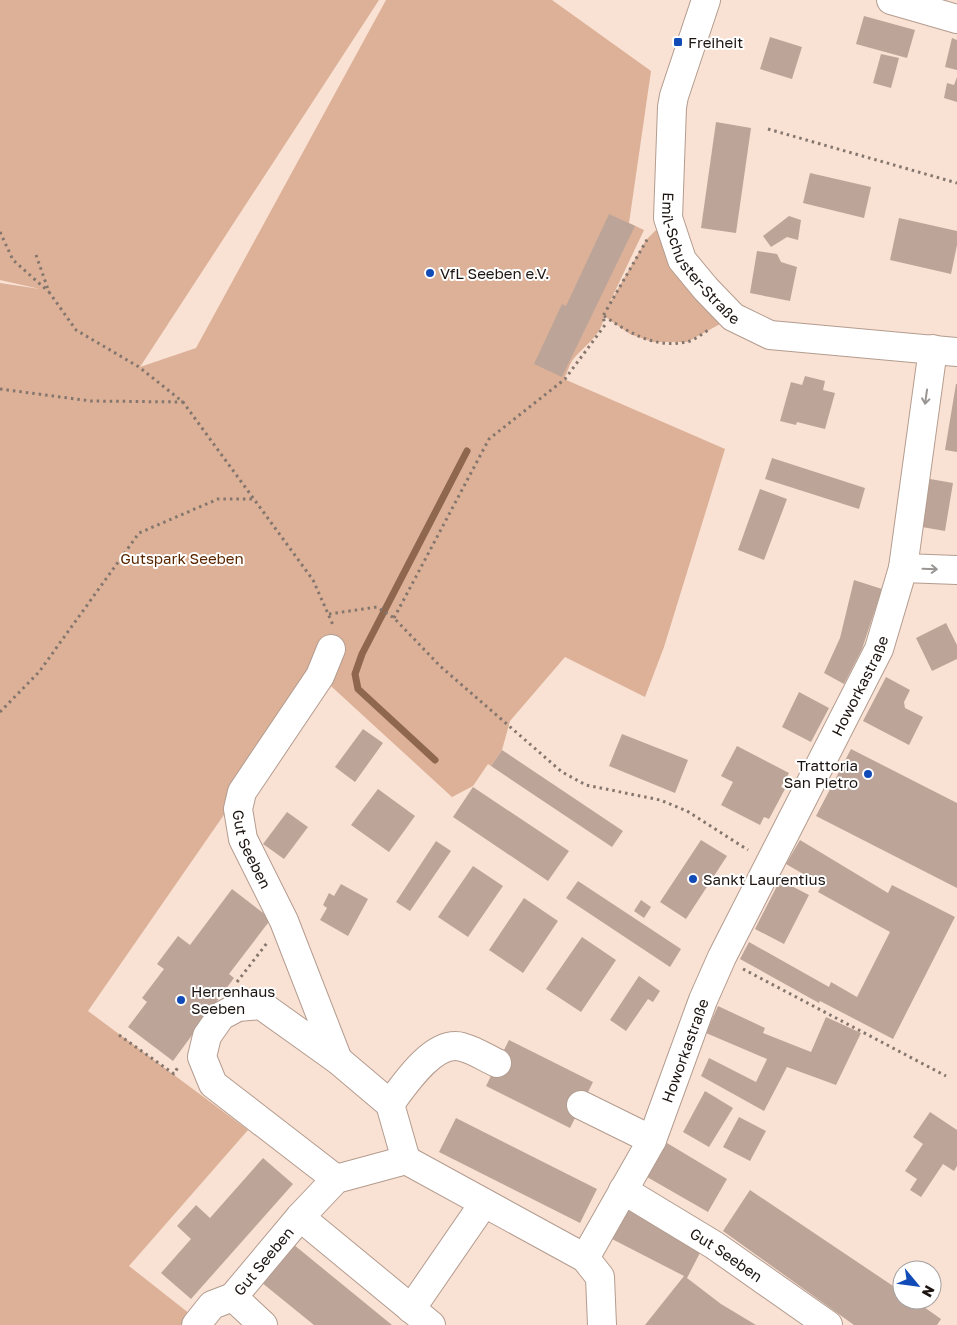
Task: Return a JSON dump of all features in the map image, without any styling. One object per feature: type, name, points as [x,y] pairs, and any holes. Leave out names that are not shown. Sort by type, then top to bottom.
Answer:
[{"type":"street","name":"Emil-Schuster-Straße","points":[[706,0],[674,96],[668,218],[682,260],[733,317],[770,334],[943,350],[903,568]]},
{"type":"street","points":[[891,0],[957,19]]},
{"type":"street","points":[[903,568],[957,570]]},
{"type":"street","name":"Howorkastraße","points":[[656,1130],[703,1000],[722,957],[879,649],[903,568]]},
{"type":"street","name":"Gut Seeben","points":[[332,649],[320,676],[242,792],[238,809],[243,839],[284,921],[338,1060]]},
{"type":"street","name":"Gut Seeben","points":[[259,1323],[233,1297],[300,1217],[336,1179],[213,1084],[202,1057],[207,1036],[221,1016],[238,1007],[260,1005],[338,1060],[390,1104]]},
{"type":"street","points":[[406,1160],[390,1104],[412,1076],[439,1050],[460,1046],[497,1063]]},
{"type":"street","points":[[581,1105],[656,1130],[585,1258]]},
{"type":"street","points":[[336,1179],[406,1160],[585,1258],[600,1277],[602,1325]]},
{"type":"street","name":"Gut Seeben","points":[[623,1190],[714,1245],[828,1325]]},
{"type":"street","name":"Gut Seeben","points":[[300,1217],[421,1317],[484,1203]]},
{"type":"street","points":[[196,1325],[212,1305],[233,1297]]},
{"type":"path","points":[[768,129],[957,183]]},
{"type":"path","points":[[394,618],[489,439],[565,379],[606,325],[603,316],[646,240],[668,218]]},
{"type":"path","points":[[0,232],[13,260],[49,292],[76,330],[139,368],[183,402],[256,499],[312,580],[329,614],[377,607],[394,618],[440,666],[562,772],[586,785],[660,800],[687,810],[770,864]]},
{"type":"path","points":[[36,255],[49,292]]},
{"type":"path","points":[[603,316],[630,334],[653,342],[687,342],[733,317]]},
{"type":"path","points":[[0,389],[91,401],[183,402]]},
{"type":"path","points":[[0,712],[39,672],[139,533],[218,499],[256,499]]},
{"type":"path","points":[[722,957],[946,1076]]},
{"type":"green space","name":"Gutspark Seeben","points":[[0,0],[379,0],[140,367],[196,348],[386,0],[552,0],[651,71],[629,223],[644,230],[608,306],[646,240],[668,218],[733,317],[687,342],[653,342],[630,334],[604,316],[600,329],[572,361],[564,379],[725,449],[664,647],[645,697],[565,657],[510,721],[502,750],[491,766],[488,764],[473,786],[452,797],[320,676],[88,1011],[248,1130],[129,1266],[204,1325],[0,1325],[0,283],[40,289],[0,280]]},
{"type":"building","points":[[864,16],[915,30],[907,58],[856,44]]},
{"type":"building","points":[[770,37],[802,47],[792,79],[760,69]]},
{"type":"building","points":[[952,38],[957,40],[957,70],[945,67]]},
{"type":"building","points":[[881,54],[899,58],[891,88],[873,83]]},
{"type":"building","points":[[957,77],[957,102],[944,98],[947,83],[954,85]]},
{"type":"building","points":[[716,122],[751,128],[736,233],[701,228]]},
{"type":"building","points":[[810,173],[871,187],[864,218],[803,203]]},
{"type":"building","points":[[609,214],[635,226],[562,377],[534,364],[562,304],[566,306]]},
{"type":"building","points":[[789,216],[801,220],[798,240],[787,237],[771,247],[763,236]]},
{"type":"building","points":[[899,218],[957,231],[957,245],[951,274],[890,260]]},
{"type":"building","points":[[757,251],[777,254],[781,262],[797,267],[790,301],[750,293]]},
{"type":"building","points":[[805,376],[825,381],[823,390],[835,393],[825,429],[797,422],[796,425],[780,421],[791,382],[802,385]]},
{"type":"building","points":[[957,384],[957,452],[945,450]]},
{"type":"building","points":[[772,458],[865,488],[859,509],[765,479]]},
{"type":"building","points":[[930,479],[953,483],[945,531],[922,527]]},
{"type":"building","points":[[760,489],[787,499],[764,560],[738,550]]},
{"type":"building","points":[[854,580],[882,589],[862,649],[844,684],[824,673],[840,638]]},
{"type":"building","points":[[946,623],[957,645],[957,659],[932,671],[916,638]]},
{"type":"building","points":[[886,677],[910,690],[904,702],[905,708],[923,717],[909,745],[863,721]]},
{"type":"building","points":[[799,692],[829,708],[811,742],[782,727]]},
{"type":"building","points":[[363,729],[383,743],[355,782],[335,767]]},
{"type":"building","points":[[622,734],[688,760],[675,793],[609,766]]},
{"type":"building","points":[[737,746],[789,773],[781,787],[785,789],[769,819],[764,817],[760,825],[721,805],[733,782],[721,776]]},
{"type":"building","points":[[851,749],[957,803],[957,888],[816,816]]},
{"type":"building","points":[[502,750],[623,831],[612,847],[491,766]]},
{"type":"building","points":[[473,787],[569,851],[548,881],[453,817]]},
{"type":"building","points":[[378,789],[415,816],[389,852],[351,825]]},
{"type":"building","points":[[287,812],[308,827],[284,859],[263,844]]},
{"type":"building","name":"Sankt Laurentius","points":[[701,840],[727,856],[686,919],[660,902]]},
{"type":"building","points":[[800,840],[888,893],[892,885],[955,917],[893,1039],[820,1001],[819,1003],[740,959],[749,942],[829,987],[831,982],[857,997],[890,932],[818,892],[822,885],[786,864]]},
{"type":"building","points":[[436,841],[451,851],[410,911],[396,902]]},
{"type":"building","points":[[473,866],[503,886],[468,937],[438,917]]},
{"type":"building","points":[[780,880],[809,895],[784,944],[755,929]]},
{"type":"building","points":[[578,881],[681,949],[670,967],[566,898]]},
{"type":"building","points":[[341,884],[368,899],[348,936],[320,920],[327,908],[323,905],[329,893],[334,896]]},
{"type":"building","name":"Herrenhaus Seeben","points":[[232,889],[271,919],[229,974],[234,978],[173,1061],[128,1027],[147,1002],[142,998],[164,969],[157,964],[178,936],[190,945]]},
{"type":"building","points":[[524,898],[558,921],[523,973],[489,950]]},
{"type":"building","points":[[641,900],[651,907],[644,918],[634,911]]},
{"type":"building","points":[[582,937],[616,960],[581,1012],[546,989]]},
{"type":"building","points":[[639,976],[660,991],[653,1002],[648,999],[626,1031],[610,1020]]},
{"type":"building","points":[[718,1006],[765,1028],[763,1033],[811,1052],[826,1017],[861,1033],[836,1085],[787,1067],[764,1111],[701,1076],[709,1058],[756,1082],[767,1059],[706,1033]]},
{"type":"building","points":[[509,1040],[593,1082],[570,1128],[486,1086]]},
{"type":"building","points":[[705,1091],[733,1108],[709,1147],[683,1132]]},
{"type":"building","points":[[930,1112],[957,1130],[957,1166],[954,1171],[943,1164],[921,1197],[910,1190],[917,1179],[905,1171],[923,1144],[913,1137]]},
{"type":"building","points":[[739,1117],[766,1131],[750,1161],[723,1147]]},
{"type":"building","points":[[456,1118],[597,1189],[580,1223],[439,1152]]},
{"type":"building","points":[[667,1143],[727,1179],[708,1212],[647,1177]]},
{"type":"building","points":[[263,1158],[293,1184],[191,1299],[161,1273],[191,1239],[177,1226],[196,1205],[210,1218]]},
{"type":"building","points":[[750,1190],[892,1285],[892,1310],[928,1310],[941,1319],[937,1325],[854,1325],[723,1231]]},
{"type":"building","points":[[627,1209],[703,1247],[687,1278],[721,1304],[756,1325],[645,1325],[684,1276],[612,1239]]},
{"type":"building","points":[[288,1240],[392,1325],[314,1325],[256,1278]]},
{"type":"waterway","points":[[435,760],[358,689],[355,674],[362,654],[467,451]]},
{"type":"place","name":"Freiheit","points":[[678,42]]},
{"type":"place","name":"VfL Seeben e.V.","points":[[430,273]]},
{"type":"place","name":"Trattoria San Pietro","points":[[868,774]]},
{"type":"place","name":"Sankt Laurentius","points":[[693,879]]},
{"type":"place","name":"Herrenhaus Seeben","points":[[181,1000]]}]
